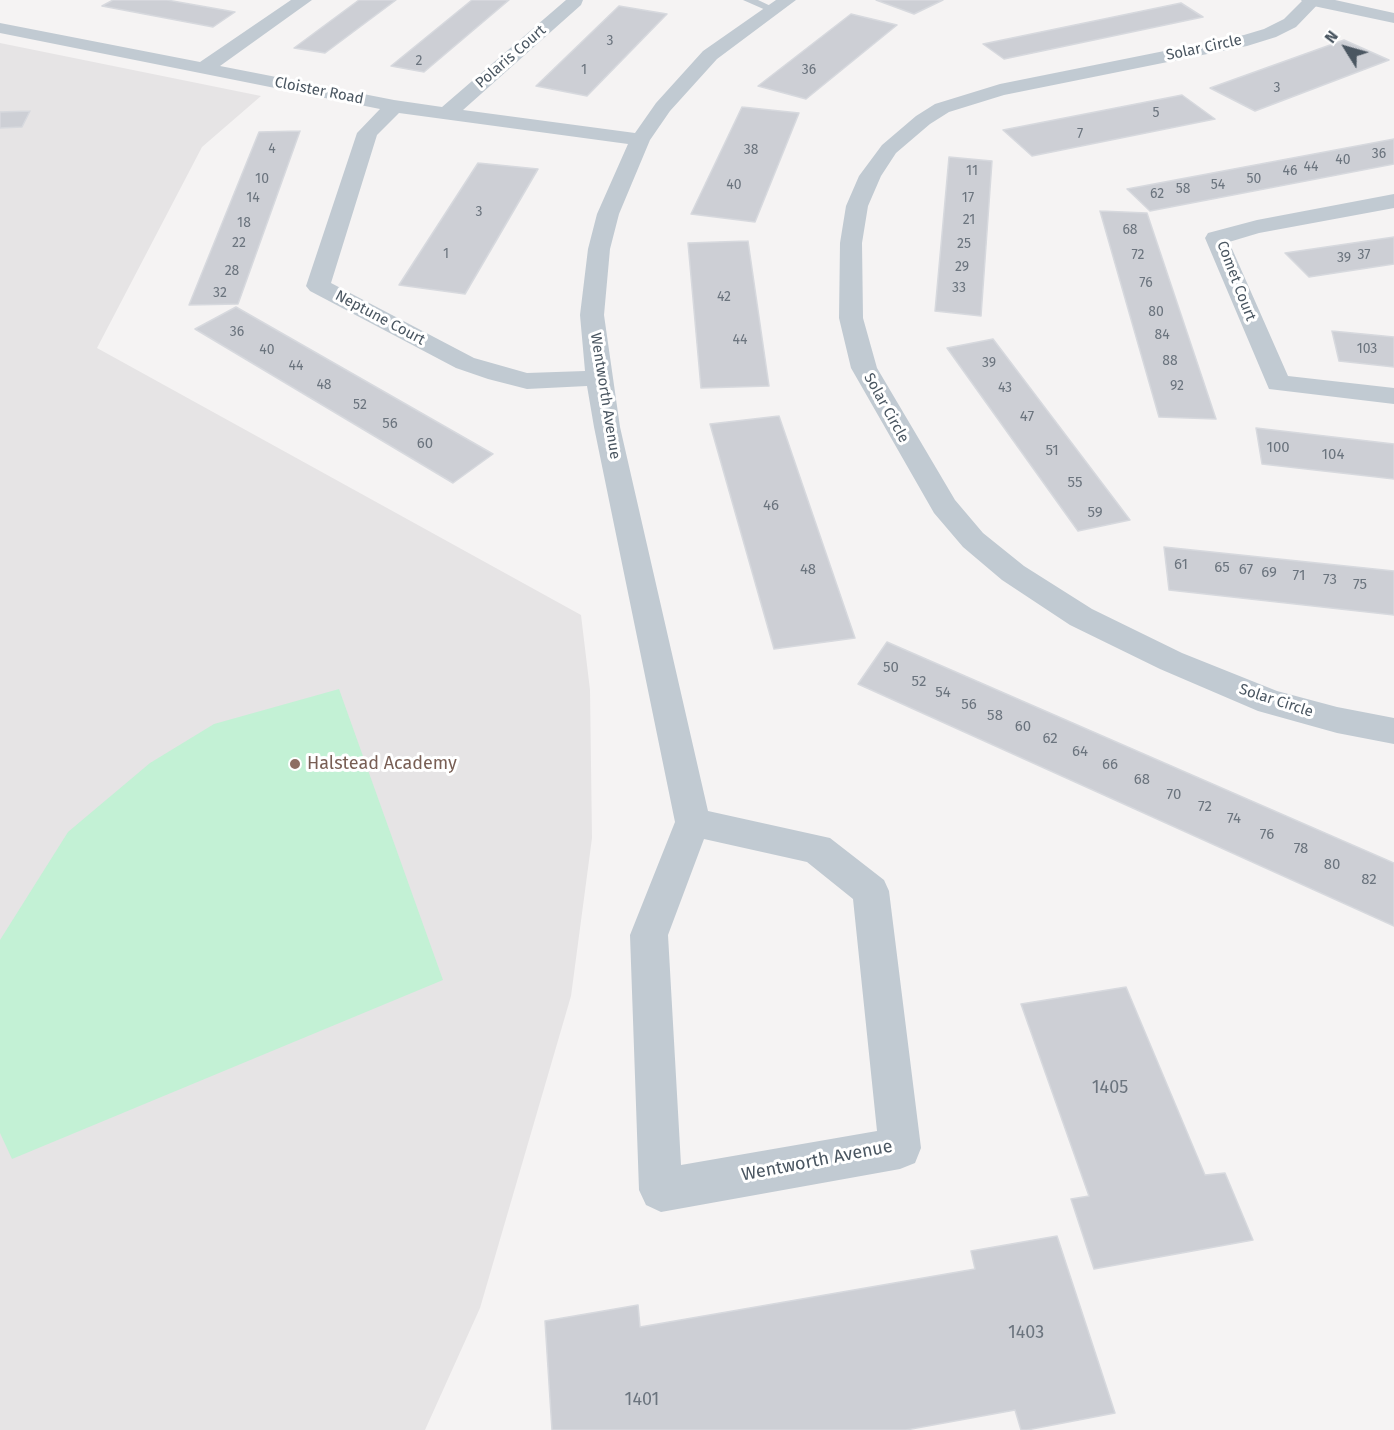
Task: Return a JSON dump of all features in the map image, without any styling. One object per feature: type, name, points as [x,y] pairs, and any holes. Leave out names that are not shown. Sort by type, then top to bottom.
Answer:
[{"type":"street","points":[[204,68],[303,0]]},
{"type":"street","points":[[1312,0],[1394,18]]},
{"type":"street","name":"Solar Circle","points":[[1312,0],[1290,23],[1270,33],[1247,40],[993,92],[942,108],[923,120],[889,149],[870,176],[857,206],[850,243],[851,318],[864,368],[944,506],[973,540],[1012,573],[1081,617],[1171,661],[1259,697],[1337,720],[1394,731]]},
{"type":"street","name":"Polaris Court","points":[[446,114],[575,1]]},
{"type":"street","name":"Wentworth Avenue","points":[[693,822],[817,849],[871,891],[900,1148],[662,1190],[649,935],[693,822],[599,378],[592,315],[598,249],[608,214],[640,140],[663,107],[710,55],[769,3]]},
{"type":"street","name":"Cloister Road","points":[[0,28],[394,106],[640,140]]},
{"type":"street","name":"Neptune Court","points":[[394,106],[367,133],[318,285],[465,363],[496,374],[527,381],[599,378]]},
{"type":"street","name":"Comet Court","points":[[1394,201],[1257,226],[1216,238],[1278,382],[1394,396]]},
{"type":"shaded area","name":"Halstead Academy","points":[[0,43],[261,96],[202,147],[97,348],[581,615],[590,690],[592,838],[571,996],[480,1308],[425,1430],[0,1430]]},
{"type":"green space","points":[[339,689],[443,980],[12,1159],[0,1133],[0,940],[68,832],[150,763],[214,724]]},
{"type":"building","points":[[113,0],[167,0],[235,12],[213,27],[102,6]]},
{"type":"building","points":[[359,0],[396,0],[325,53],[294,48]]},
{"type":"building","points":[[472,0],[509,0],[424,72],[391,66]]},
{"type":"building","points":[[876,0],[943,0],[914,14]]},
{"type":"building","points":[[1181,3],[1203,17],[1004,59],[983,44]]},
{"type":"building","points":[[619,6],[667,14],[587,96],[536,86]]},
{"type":"building","points":[[851,14],[897,25],[806,99],[758,86]]},
{"type":"building","points":[[1344,40],[1389,60],[1255,111],[1210,88]]},
{"type":"building","points":[[1182,95],[1215,119],[1032,156],[1003,130]]},
{"type":"building","points":[[742,107],[799,113],[755,222],[691,214]]},
{"type":"building","points":[[30,111],[22,127],[0,128],[0,112]]},
{"type":"building","points":[[300,131],[238,304],[189,305],[259,132]]},
{"type":"building","points":[[1394,139],[1394,164],[1150,211],[1127,189]]},
{"type":"building","points":[[949,157],[992,161],[981,316],[935,311]]},
{"type":"building","points":[[478,163],[538,169],[465,294],[399,285]]},
{"type":"building","points":[[1100,211],[1147,213],[1216,419],[1159,417]]},
{"type":"building","points":[[1394,237],[1394,264],[1309,277],[1285,253]]},
{"type":"building","points":[[748,241],[769,386],[701,388],[688,243]]},
{"type":"building","points":[[236,307],[493,454],[453,483],[195,329]]},
{"type":"building","points":[[1332,331],[1394,337],[1394,367],[1339,361]]},
{"type":"building","points":[[993,339],[1130,520],[1078,531],[947,348]]},
{"type":"building","points":[[779,416],[855,638],[774,649],[710,424]]},
{"type":"building","points":[[1256,428],[1394,444],[1394,479],[1262,464]]},
{"type":"building","points":[[1164,547],[1394,571],[1394,615],[1169,590]]},
{"type":"building","points":[[887,642],[1394,863],[1394,926],[858,684]]},
{"type":"building","points":[[1126,987],[1205,1175],[1225,1173],[1253,1240],[1094,1269],[1071,1199],[1089,1196],[1021,1004]]},
{"type":"building","points":[[1057,1236],[1115,1413],[1027,1430],[1021,1430],[1015,1410],[906,1430],[552,1430],[545,1321],[638,1305],[640,1327],[975,1269],[971,1251]]},
{"type":"place","name":"Halstead Academy","points":[[295,764]]}]
